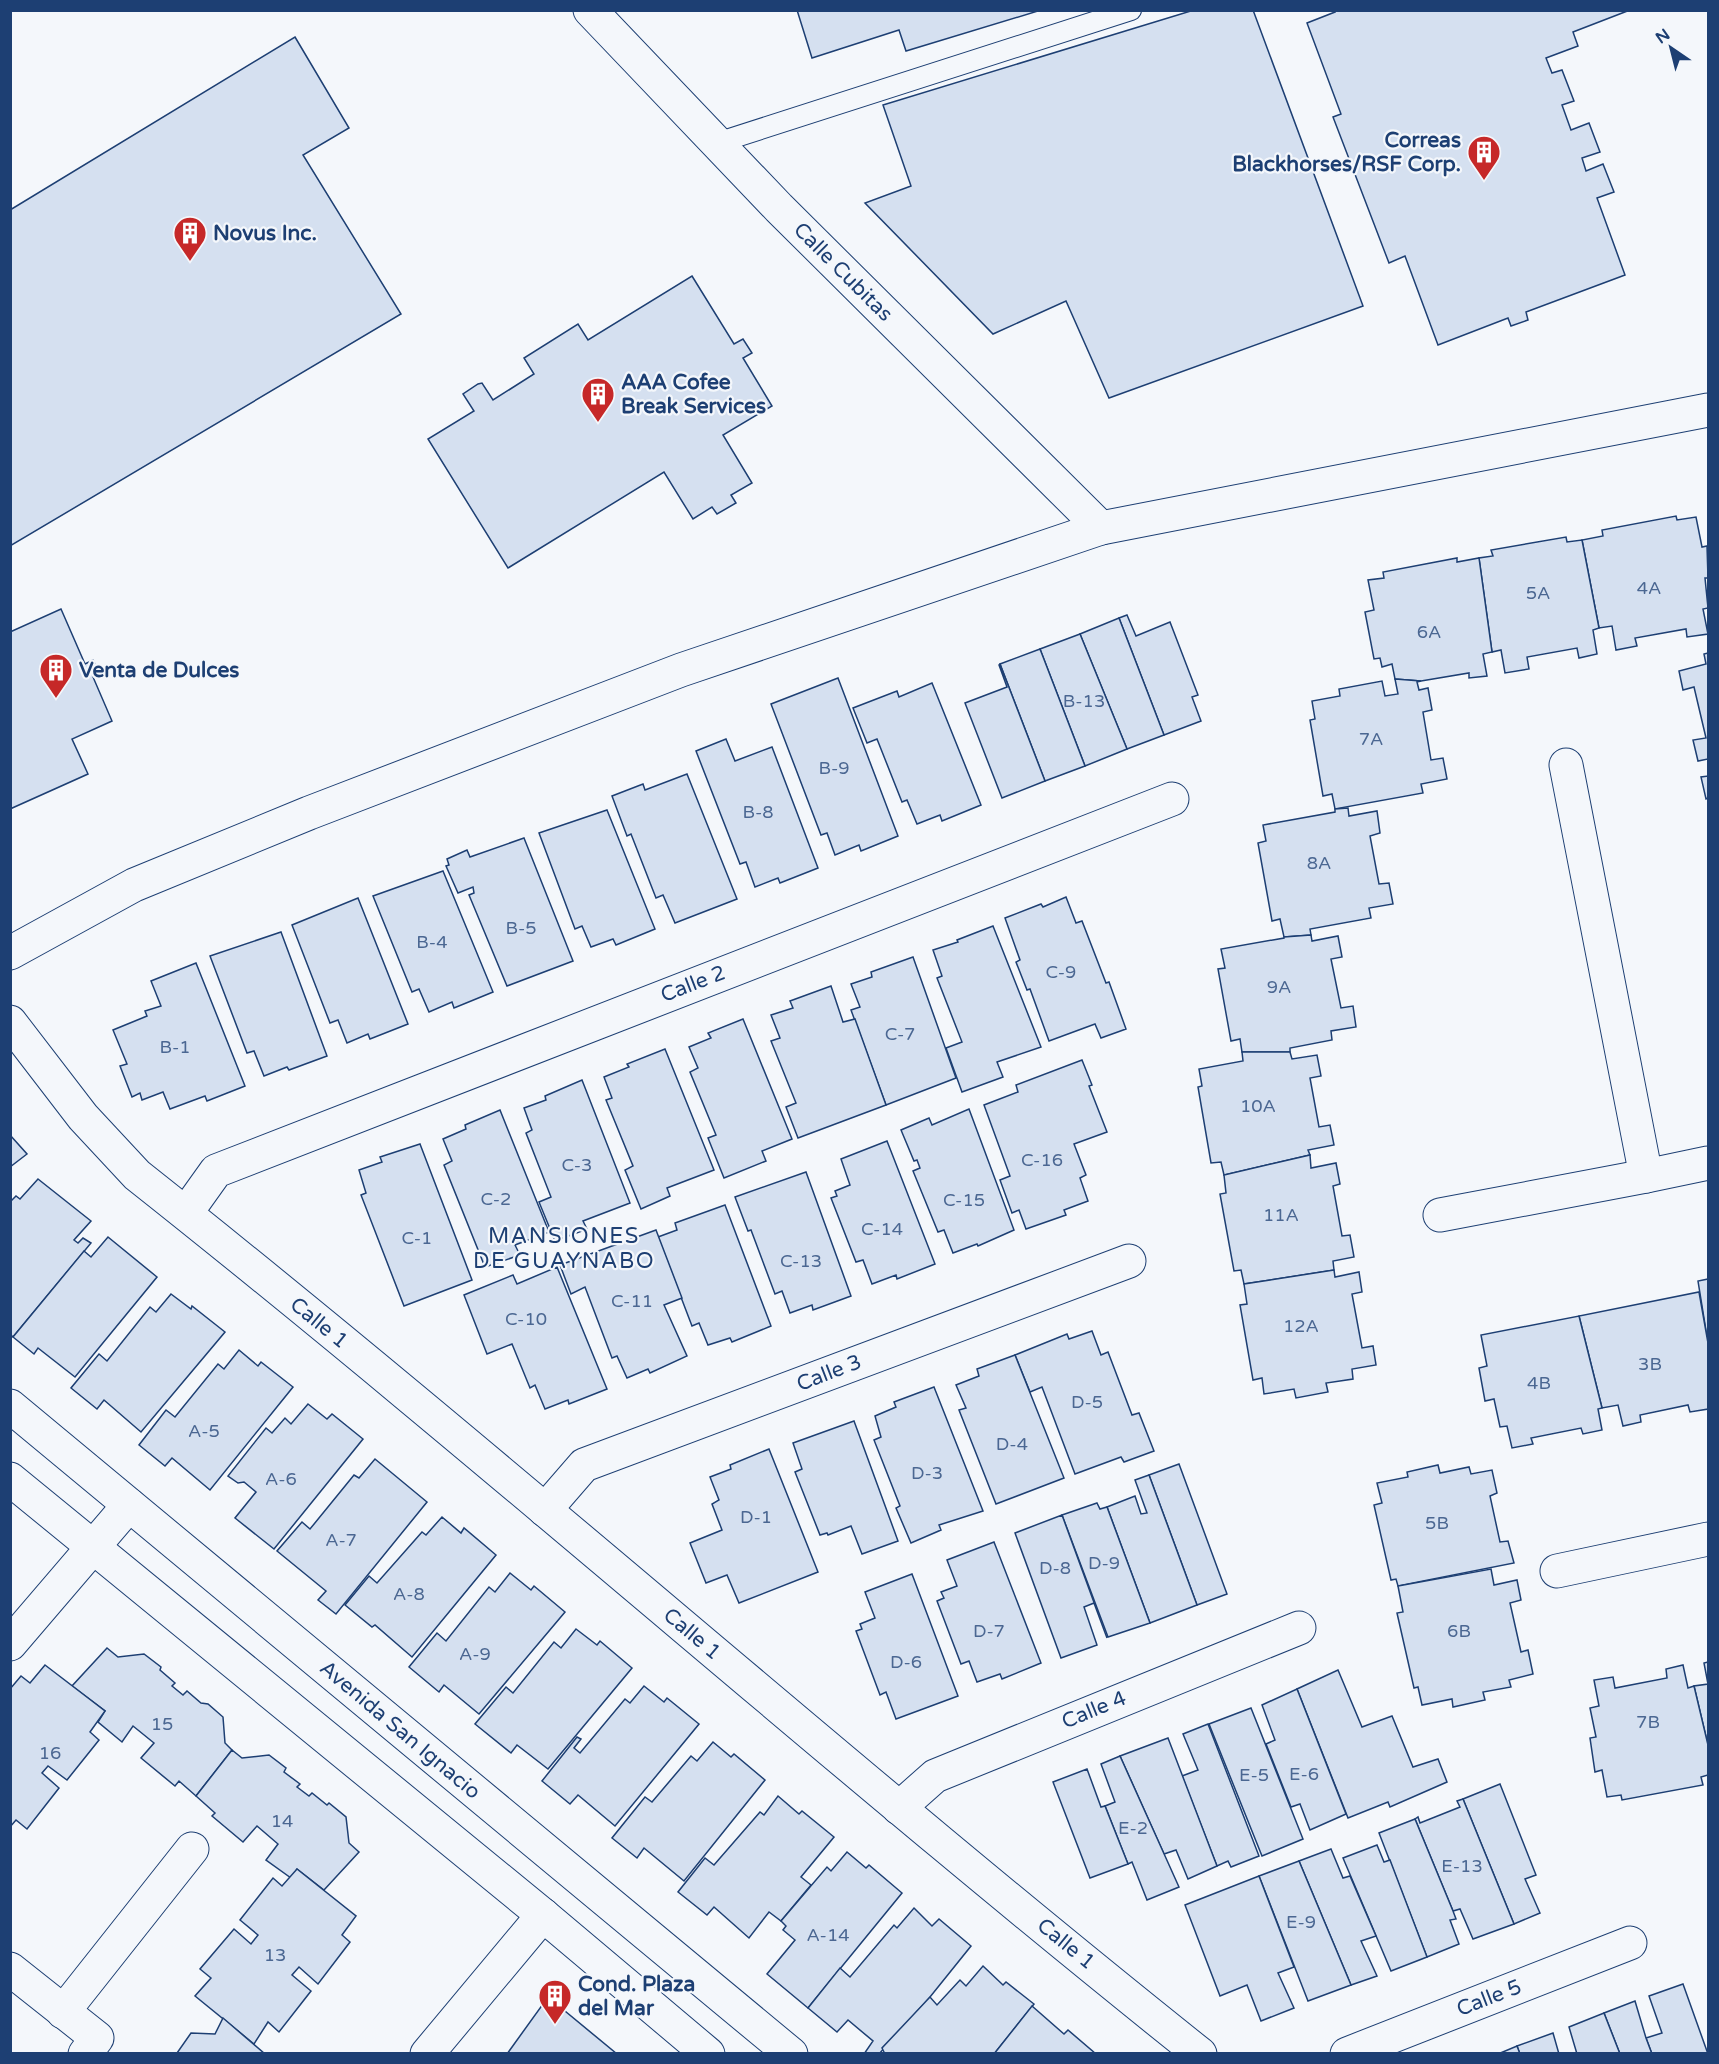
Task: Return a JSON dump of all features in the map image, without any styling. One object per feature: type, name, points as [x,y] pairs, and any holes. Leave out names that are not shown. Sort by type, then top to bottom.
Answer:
[{"type":"street","name":"Calle Cubitas","points":[[590,10],[779,208],[1101,528]]},
{"type":"street","points":[[10,953],[134,885],[331,804],[681,670],[1101,528],[1708,410]]},
{"type":"street","points":[[1566,765],[1646,1176]]},
{"type":"street","name":"Calle 2","points":[[186,1213],[216,1170],[855,920],[1172,799]]},
{"type":"street","name":"Calle 1","points":[[10,1022],[83,1117],[137,1175],[545,1510],[899,1808],[1200,2054]]},
{"type":"street","points":[[1440,1215],[1708,1163]]},
{"type":"street","name":"Calle 3","points":[[545,1510],[584,1465],[1129,1261]]},
{"type":"street","name":"Avenida San Ignacio","points":[[10,1406],[791,2054]]},
{"type":"street","points":[[10,1479],[543,1915],[708,2054]]},
{"type":"street","points":[[10,1644],[129,1505]]},
{"type":"street","points":[[1557,1571],[1708,1539]]},
{"type":"street","name":"Calle 4","points":[[899,1808],[935,1776],[1299,1628]]},
{"type":"street","points":[[63,2012],[192,1849]]},
{"type":"street","points":[[427,2054],[543,1915]]},
{"type":"street","name":"Calle 5","points":[[1347,2054],[1630,1943]]},
{"type":"street","points":[[10,1969],[97,2038],[85,2054]]},
{"type":"lane","points":[[717,143],[1131,10]]},
{"type":"building","points":[[797,10],[1038,11],[906,51],[899,30],[812,58]]},
{"type":"building","points":[[1194,10],[1253,10],[1363,306],[1109,398],[1066,301],[993,334],[865,203],[911,186],[883,105]]},
{"type":"building","name":"Correas Blackhorses/RSF Corp.","points":[[1334,10],[1630,10],[1573,32],[1578,46],[1546,58],[1552,73],[1562,70],[1574,101],[1562,105],[1571,130],[1589,123],[1600,152],[1582,158],[1586,171],[1603,164],[1614,192],[1597,198],[1625,275],[1526,312],[1528,320],[1511,326],[1508,318],[1438,345],[1405,256],[1389,263],[1333,117],[1341,114],[1307,23],[1335,12]]},
{"type":"building","name":"Novus Inc.","points":[[295,37],[349,128],[303,155],[401,314],[10,546],[10,210]]},
{"type":"building","name":"AAA Cofee Break Services","points":[[692,276],[734,344],[743,339],[752,353],[743,358],[772,406],[723,435],[752,483],[731,495],[736,503],[717,514],[712,507],[693,519],[664,472],[508,568],[428,439],[474,411],[463,394],[478,384],[482,383],[493,400],[534,374],[524,358],[578,324],[588,340]]},
{"type":"building","points":[[1676,516],[1677,520],[1696,517],[1702,547],[1707,546],[1708,578],[1705,578],[1708,608],[1703,609],[1708,634],[1687,637],[1686,629],[1635,638],[1637,646],[1616,650],[1612,626],[1599,628],[1582,540],[1603,536],[1602,530]]},
{"type":"building","points":[[1566,537],[1567,542],[1582,540],[1599,628],[1593,630],[1597,654],[1579,658],[1577,648],[1527,657],[1529,669],[1505,673],[1501,650],[1492,652],[1479,558],[1493,556],[1491,550]]},
{"type":"building","points":[[1457,558],[1457,562],[1479,558],[1492,652],[1483,654],[1487,676],[1469,678],[1469,673],[1421,681],[1395,679],[1392,664],[1382,667],[1380,658],[1374,659],[1365,612],[1374,610],[1368,580],[1384,578],[1383,572]]},
{"type":"building","name":"Venta de Dulces","points":[[61,609],[85,664],[93,660],[100,674],[93,677],[112,721],[72,739],[88,774],[10,809],[10,632]]},
{"type":"building","points":[[1127,615],[1136,636],[1170,622],[1198,695],[1192,697],[1201,721],[1164,735],[1119,618]]},
{"type":"building","points":[[1119,618],[1164,735],[1127,749],[1080,634]]},
{"type":"building","points":[[1080,634],[1127,749],[1085,766],[1040,649]]},
{"type":"building","points":[[1040,649],[1085,766],[1045,781],[1000,664]]},
{"type":"building","points":[[1708,653],[1708,759],[1698,761],[1693,740],[1706,738],[1694,687],[1683,690],[1679,671],[1706,664],[1704,654]]},
{"type":"building","points":[[1000,664],[1045,781],[1002,798],[965,703],[1007,687]]},
{"type":"building","points":[[838,678],[898,836],[861,851],[859,845],[835,855],[827,833],[821,835],[771,704]]},
{"type":"building","points":[[1395,679],[1421,681],[1417,682],[1419,690],[1428,688],[1432,710],[1423,712],[1431,760],[1443,758],[1447,779],[1421,784],[1423,793],[1335,809],[1332,794],[1323,796],[1310,720],[1315,719],[1312,701],[1340,696],[1339,689],[1382,681],[1385,696],[1398,694]]},
{"type":"building","points":[[932,683],[981,805],[942,821],[940,815],[917,824],[907,800],[902,802],[877,739],[867,743],[853,708],[897,691],[899,697]]},
{"type":"building","points":[[726,739],[735,761],[772,747],[818,868],[780,883],[778,878],[755,887],[746,862],[740,864],[696,751]]},
{"type":"building","points":[[687,774],[737,899],[675,923],[663,895],[656,898],[631,834],[627,836],[612,796],[643,784],[645,790]]},
{"type":"building","points":[[1708,776],[1708,798],[1706,799],[1701,777]]},
{"type":"building","points":[[1348,808],[1349,816],[1377,811],[1380,833],[1370,836],[1379,884],[1389,883],[1393,904],[1369,908],[1371,918],[1310,929],[1311,935],[1284,937],[1280,919],[1272,921],[1258,843],[1266,841],[1263,825]]},
{"type":"building","points":[[607,810],[655,929],[616,945],[613,939],[591,947],[582,926],[575,929],[539,833]]},
{"type":"building","points":[[524,838],[573,961],[507,986],[469,895],[474,893],[473,887],[458,893],[446,866],[449,865],[447,859],[467,850],[470,857]]},
{"type":"building","points":[[443,871],[493,992],[454,1008],[452,1002],[429,1012],[419,989],[412,992],[373,896]]},
{"type":"building","points":[[1066,897],[1076,923],[1082,921],[1106,983],[1109,982],[1126,1029],[1101,1038],[1095,1024],[1049,1041],[1030,989],[1027,990],[1016,962],[1020,960],[1005,918],[1041,904],[1043,907]]},
{"type":"building","points":[[358,898],[408,1024],[370,1039],[368,1034],[347,1043],[338,1020],[330,1023],[292,925]]},
{"type":"building","points":[[993,926],[1041,1047],[997,1062],[1003,1077],[962,1092],[946,1048],[962,1042],[937,978],[942,976],[933,950],[958,942],[957,940]]},
{"type":"building","points":[[281,932],[327,1056],[289,1070],[287,1067],[264,1076],[254,1051],[247,1053],[210,956]]},
{"type":"building","points":[[1311,935],[1312,941],[1338,936],[1342,957],[1331,959],[1341,1008],[1353,1006],[1356,1027],[1331,1031],[1332,1040],[1290,1048],[1290,1052],[1242,1052],[1240,1039],[1231,1041],[1218,969],[1225,968],[1221,949],[1284,937]]},
{"type":"building","points":[[913,957],[956,1078],[886,1105],[851,1010],[860,1007],[851,984],[872,977],[871,972]]},
{"type":"building","points":[[196,963],[245,1086],[207,1101],[205,1096],[170,1109],[163,1092],[142,1100],[140,1093],[132,1097],[120,1066],[127,1064],[113,1030],[147,1016],[145,1011],[161,1006],[151,981]]},
{"type":"building","points":[[831,986],[843,1022],[855,1019],[886,1105],[798,1138],[786,1107],[796,1103],[771,1041],[780,1038],[771,1015],[793,1008],[790,1001]]},
{"type":"building","points":[[743,1019],[792,1139],[762,1151],[766,1161],[724,1178],[708,1138],[716,1135],[690,1072],[698,1068],[689,1047],[711,1038],[708,1033]]},
{"type":"building","points":[[665,1049],[714,1170],[667,1188],[670,1196],[641,1209],[625,1170],[633,1166],[606,1100],[612,1098],[604,1077],[629,1067],[627,1064]]},
{"type":"building","points":[[1242,1052],[1290,1052],[1292,1059],[1317,1055],[1321,1076],[1310,1078],[1319,1127],[1330,1125],[1334,1145],[1308,1150],[1310,1155],[1224,1175],[1221,1162],[1211,1163],[1198,1087],[1202,1086],[1199,1069],[1243,1061]]},
{"type":"building","points":[[1082,1060],[1092,1085],[1089,1086],[1107,1132],[1074,1144],[1086,1175],[1080,1178],[1088,1201],[1064,1210],[1066,1215],[1026,1229],[1019,1210],[1012,1213],[1000,1180],[1010,1176],[984,1105],[1018,1092],[1016,1085]]},
{"type":"building","points":[[582,1080],[630,1203],[583,1221],[587,1229],[555,1241],[539,1202],[551,1197],[526,1133],[532,1130],[524,1108],[546,1100],[545,1096]]},
{"type":"building","points":[[969,1109],[1014,1230],[978,1246],[977,1244],[953,1253],[944,1230],[938,1232],[913,1171],[920,1168],[917,1160],[914,1161],[901,1130],[929,1118],[932,1125]]},
{"type":"building","points":[[500,1110],[549,1232],[515,1245],[520,1255],[485,1267],[444,1165],[452,1161],[443,1139],[466,1129],[465,1125]]},
{"type":"building","points":[[10,1135],[27,1154],[10,1167]]},
{"type":"building","points":[[887,1141],[935,1264],[897,1279],[896,1275],[872,1284],[863,1260],[856,1262],[831,1198],[837,1196],[835,1191],[850,1185],[841,1159]]},
{"type":"building","points":[[420,1144],[472,1280],[404,1306],[361,1195],[366,1193],[359,1170],[382,1162],[380,1157]]},
{"type":"building","points":[[1310,1155],[1311,1168],[1336,1163],[1340,1184],[1333,1186],[1342,1236],[1350,1235],[1354,1257],[1333,1261],[1334,1270],[1244,1284],[1241,1270],[1234,1271],[1220,1194],[1226,1193],[1224,1175]]},
{"type":"building","points":[[806,1172],[851,1296],[813,1310],[812,1305],[790,1313],[782,1291],[775,1294],[751,1230],[748,1231],[735,1197]]},
{"type":"building","points":[[38,1179],[91,1221],[74,1240],[78,1243],[83,1238],[91,1243],[13,1337],[10,1334],[10,1202],[16,1196],[20,1199]]},
{"type":"building","points":[[725,1205],[771,1326],[732,1342],[730,1338],[708,1345],[699,1323],[692,1326],[658,1237],[677,1230],[675,1223]]},
{"type":"building","points":[[656,1230],[682,1298],[664,1305],[687,1356],[650,1373],[648,1369],[627,1378],[617,1356],[612,1358],[585,1287],[571,1294],[560,1265]]},
{"type":"building","points":[[108,1237],[157,1277],[75,1377],[38,1348],[34,1354],[13,1337],[84,1251],[91,1257]]},
{"type":"building","points":[[557,1267],[607,1389],[569,1404],[568,1400],[545,1409],[535,1385],[530,1388],[512,1344],[487,1354],[464,1295],[513,1275],[517,1284]]},
{"type":"building","points":[[1334,1270],[1335,1277],[1359,1272],[1362,1292],[1352,1294],[1362,1348],[1373,1346],[1376,1365],[1352,1369],[1353,1379],[1326,1383],[1328,1392],[1296,1398],[1294,1389],[1264,1394],[1262,1378],[1253,1380],[1240,1305],[1247,1304],[1244,1284]]},
{"type":"building","points":[[1708,1279],[1708,1343],[1698,1281]]},
{"type":"building","points":[[1699,1292],[1708,1343],[1708,1409],[1690,1412],[1688,1405],[1640,1415],[1641,1422],[1623,1426],[1618,1405],[1602,1408],[1579,1316]]},
{"type":"building","points":[[171,1294],[191,1309],[192,1306],[225,1332],[141,1432],[104,1400],[97,1409],[71,1388],[99,1354],[107,1361],[150,1307],[156,1312]]},
{"type":"building","points":[[1579,1316],[1602,1408],[1598,1409],[1602,1430],[1583,1434],[1581,1428],[1531,1438],[1533,1444],[1512,1448],[1507,1426],[1500,1427],[1494,1399],[1485,1401],[1479,1368],[1487,1366],[1481,1335]]},
{"type":"building","points":[[1092,1331],[1101,1355],[1108,1352],[1132,1415],[1139,1413],[1154,1451],[1124,1462],[1121,1457],[1075,1474],[1042,1387],[1030,1392],[1015,1355],[1067,1334],[1069,1339]]},
{"type":"building","points":[[239,1350],[258,1366],[261,1362],[293,1387],[210,1490],[172,1458],[165,1466],[139,1445],[166,1410],[175,1417],[218,1364],[224,1369]]},
{"type":"building","points":[[1015,1355],[1064,1478],[996,1504],[959,1410],[966,1408],[956,1385],[979,1376],[977,1369]]},
{"type":"building","points":[[934,1387],[983,1511],[939,1525],[941,1530],[911,1543],[896,1508],[900,1506],[874,1440],[881,1437],[875,1416],[896,1407],[894,1402]]},
{"type":"building","points":[[308,1404],[327,1419],[332,1414],[363,1439],[274,1549],[235,1518],[256,1492],[244,1482],[238,1483],[228,1476],[266,1428],[272,1433],[285,1418],[291,1424]]},
{"type":"building","points":[[854,1421],[898,1541],[862,1554],[851,1526],[828,1535],[827,1533],[820,1535],[795,1472],[802,1469],[793,1443]]},
{"type":"building","points":[[769,1449],[818,1572],[739,1603],[727,1575],[706,1583],[690,1543],[722,1530],[712,1504],[719,1500],[710,1477],[731,1469],[730,1465]]},
{"type":"building","points":[[375,1459],[427,1502],[336,1614],[318,1600],[326,1591],[277,1551],[302,1522],[310,1529],[354,1475],[359,1478]]},
{"type":"building","points":[[1179,1464],[1227,1594],[1197,1605],[1149,1475]]},
{"type":"building","points":[[1438,1465],[1440,1473],[1469,1467],[1471,1474],[1492,1470],[1497,1493],[1490,1496],[1500,1542],[1508,1541],[1514,1563],[1398,1586],[1396,1579],[1391,1580],[1374,1505],[1382,1503],[1377,1483],[1408,1477],[1407,1472]]},
{"type":"building","points":[[1149,1475],[1197,1605],[1150,1623],[1107,1507],[1135,1496],[1141,1514],[1147,1513],[1135,1480]]},
{"type":"building","points":[[1097,1503],[1100,1509],[1107,1507],[1150,1623],[1108,1637],[1062,1515]]},
{"type":"building","points":[[1062,1515],[1107,1638],[1094,1603],[1084,1607],[1097,1645],[1061,1658],[1015,1533]]},
{"type":"building","points":[[442,1517],[461,1533],[464,1528],[496,1555],[412,1657],[375,1625],[372,1627],[345,1605],[369,1576],[377,1583],[422,1532],[426,1535]]},
{"type":"building","points":[[994,1542],[1041,1663],[1002,1679],[1000,1674],[977,1682],[969,1661],[961,1664],[937,1601],[944,1598],[941,1592],[957,1586],[947,1560]]},
{"type":"building","points":[[1491,1569],[1494,1585],[1517,1580],[1521,1600],[1510,1603],[1521,1652],[1528,1650],[1533,1674],[1509,1680],[1511,1687],[1483,1692],[1485,1700],[1453,1707],[1452,1699],[1422,1705],[1418,1687],[1414,1688],[1397,1613],[1403,1612],[1398,1586]]},
{"type":"building","points":[[510,1573],[531,1590],[534,1586],[565,1612],[479,1714],[444,1685],[439,1692],[409,1667],[437,1633],[446,1641],[489,1587],[495,1592]]},
{"type":"building","points":[[912,1574],[958,1696],[896,1719],[886,1692],[880,1695],[856,1631],[862,1629],[860,1624],[875,1618],[865,1592]]},
{"type":"building","points":[[576,1629],[597,1645],[600,1641],[632,1668],[548,1769],[517,1745],[511,1753],[475,1724],[506,1687],[513,1693],[554,1642],[561,1648]]},
{"type":"building","points":[[107,1648],[118,1657],[144,1654],[161,1667],[160,1670],[175,1683],[172,1686],[183,1695],[187,1691],[223,1717],[225,1743],[232,1750],[196,1796],[179,1781],[175,1786],[141,1758],[154,1743],[133,1726],[122,1742],[98,1722],[105,1711],[72,1686]]},
{"type":"building","points":[[1708,1662],[1708,1684],[1704,1663]]},
{"type":"building","points":[[45,1665],[105,1711],[90,1732],[99,1740],[67,1780],[48,1766],[42,1773],[59,1788],[27,1829],[16,1820],[10,1827],[10,1689],[21,1676],[30,1683]]},
{"type":"building","points":[[1683,1665],[1688,1688],[1694,1686],[1708,1745],[1708,1775],[1701,1777],[1703,1785],[1622,1800],[1621,1795],[1607,1797],[1602,1770],[1595,1772],[1590,1738],[1596,1737],[1590,1708],[1599,1706],[1594,1680],[1613,1677],[1615,1688],[1667,1678],[1666,1669]]},
{"type":"building","points":[[1338,1670],[1362,1727],[1392,1716],[1413,1767],[1438,1759],[1447,1782],[1390,1807],[1388,1802],[1348,1818],[1297,1689]]},
{"type":"building","points":[[1708,1684],[1708,1745],[1694,1686]]},
{"type":"building","points":[[644,1686],[664,1702],[667,1698],[699,1724],[615,1826],[578,1795],[570,1804],[542,1781],[577,1737],[581,1739],[574,1748],[580,1753],[625,1699],[630,1703]]},
{"type":"building","points":[[1297,1689],[1346,1814],[1310,1830],[1300,1804],[1291,1807],[1266,1744],[1275,1740],[1262,1705]]},
{"type":"building","points":[[1251,1708],[1303,1839],[1262,1856],[1209,1724]]},
{"type":"building","points":[[1208,1724],[1259,1856],[1231,1867],[1228,1861],[1217,1866],[1182,1776],[1198,1770],[1183,1734]]},
{"type":"building","points":[[1168,1738],[1217,1866],[1188,1879],[1176,1850],[1164,1854],[1120,1756]]},
{"type":"building","points":[[713,1742],[731,1757],[734,1754],[765,1780],[684,1881],[644,1848],[637,1858],[612,1838],[645,1797],[652,1802],[691,1756],[697,1761]]},
{"type":"building","points":[[232,1750],[242,1758],[269,1755],[286,1768],[284,1772],[300,1784],[297,1787],[309,1796],[312,1793],[327,1805],[329,1803],[346,1817],[349,1843],[359,1852],[324,1890],[297,1869],[291,1878],[266,1860],[278,1844],[257,1826],[243,1842],[212,1816],[215,1813],[196,1796]]},
{"type":"building","points":[[1120,1756],[1179,1887],[1147,1900],[1132,1862],[1128,1864],[1105,1806],[1115,1802],[1101,1764]]},
{"type":"building","points":[[1087,1769],[1101,1807],[1105,1806],[1128,1864],[1090,1878],[1053,1782]]},
{"type":"building","points":[[1500,1784],[1536,1875],[1525,1879],[1540,1913],[1514,1924],[1463,1799]]},
{"type":"building","points":[[778,1796],[799,1814],[802,1811],[834,1837],[801,1877],[811,1885],[781,1921],[769,1912],[749,1938],[714,1907],[707,1915],[678,1892],[705,1858],[714,1865],[760,1812],[764,1815]]},
{"type":"building","points":[[1463,1799],[1514,1924],[1473,1939],[1460,1909],[1453,1911],[1415,1819],[1418,1817],[1420,1823],[1460,1807],[1457,1801]]},
{"type":"building","points":[[1415,1819],[1456,1919],[1450,1920],[1459,1944],[1427,1957],[1379,1833]]},
{"type":"building","points":[[1377,1845],[1384,1862],[1390,1860],[1427,1957],[1391,1971],[1343,1858]]},
{"type":"building","points":[[1331,1849],[1343,1878],[1350,1876],[1376,1936],[1361,1941],[1377,1976],[1351,1985],[1299,1861]]},
{"type":"building","points":[[847,1852],[866,1868],[869,1865],[902,1893],[808,2008],[767,1974],[795,1940],[783,1930],[786,1926],[781,1921],[827,1867],[831,1871]]},
{"type":"building","points":[[1299,1861],[1351,1985],[1308,2001],[1259,1876]]},
{"type":"building","points":[[297,1869],[356,1916],[342,1935],[350,1942],[318,1984],[299,1967],[292,1975],[311,1991],[279,2032],[268,2022],[254,2044],[195,1996],[211,1978],[200,1969],[234,1929],[251,1944],[258,1935],[240,1920],[273,1878],[282,1886]]},
{"type":"building","points":[[1259,1876],[1294,1967],[1278,1973],[1294,2008],[1261,2021],[1247,1985],[1220,1996],[1185,1905]]},
{"type":"building","points":[[914,1908],[932,1926],[939,1919],[971,1946],[930,1997],[879,2054],[864,2054],[873,2041],[848,2020],[837,2032],[808,2008],[840,1968],[850,1977],[894,1925],[897,1928]]},
{"type":"building","points":[[983,1966],[1003,1985],[1006,1982],[1034,2004],[994,2054],[885,2054],[882,2048],[930,1997],[937,2005],[960,1980],[966,1986]]},
{"type":"building","points":[[1683,1984],[1708,2054],[1652,2054],[1646,2038],[1662,2033],[1649,1996]]},
{"type":"building","name":"Cond. Plaza del Mar","points":[[548,1997],[617,2054],[507,2054]]},
{"type":"building","points":[[1635,2001],[1652,2054],[1620,2054],[1604,2013]]},
{"type":"building","points":[[1032,2006],[1064,2034],[1068,2030],[1096,2054],[994,2054]]},
{"type":"building","points":[[1604,2013],[1620,2054],[1577,2054],[1569,2027]]},
{"type":"building","points":[[223,2018],[265,2054],[177,2053],[191,2033],[215,2034]]},
{"type":"building","points":[[1553,2033],[1559,2054],[1520,2054],[1517,2046]]},
{"type":"building","points":[[1517,2046],[1520,2054],[1498,2054]]},
{"type":"place","name":"Correas Blackhorses/RSF Corp.","points":[[1484,181]]},
{"type":"place","name":"Novus Inc.","points":[[190,262]]},
{"type":"place","name":"AAA Cofee Break Services","points":[[598,423]]},
{"type":"place","name":"Venta de Dulces","points":[[56,699]]},
{"type":"place","name":"Cond. Plaza del Mar","points":[[555,2025]]},
{"type":"district","name":"MANSIONES DE GUAYNABO","points":[[564,1248]]}]
